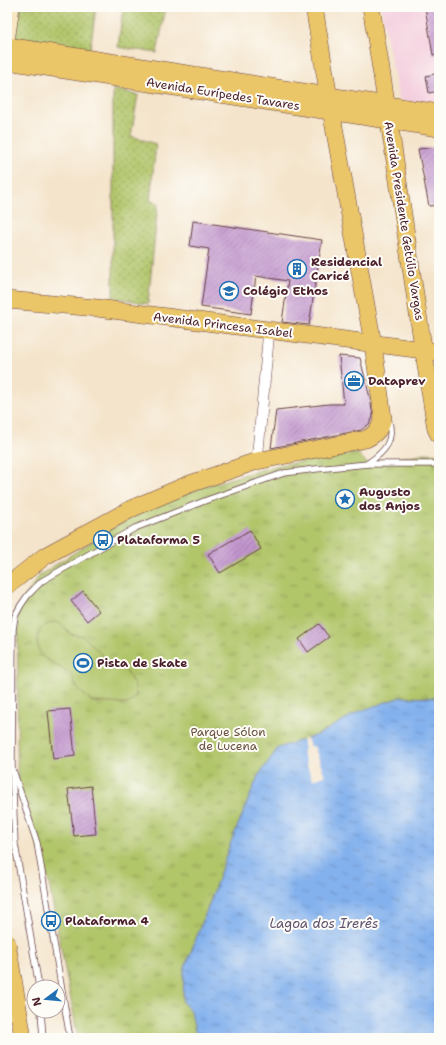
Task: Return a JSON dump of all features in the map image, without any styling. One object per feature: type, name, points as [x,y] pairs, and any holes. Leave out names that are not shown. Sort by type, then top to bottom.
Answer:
[{"type":"main road","points":[[7,586],[45,556],[133,508],[186,485],[257,461],[298,452],[353,443],[371,437],[380,427],[383,418],[373,344],[329,103],[314,7]]},
{"type":"main road","name":"Avenida Presidente Getúlio Vargas","points":[[371,7],[388,112],[431,351],[436,429],[439,435]]},
{"type":"main road","name":"Avenida Eurípedes Tavares","points":[[7,46],[329,103]]},
{"type":"main road","name":"Avenida Eurípedes Tavares","points":[[7,61],[388,112],[439,113]]},
{"type":"main road","name":"Avenida Eurípedes Tavares","points":[[388,112],[439,128]]},
{"type":"main road","name":"Avenida Princesa Isabel","points":[[7,300],[97,308],[431,351]]},
{"type":"main road","points":[[7,943],[13,1013],[23,1038]]},
{"type":"street","points":[[7,41],[12,7]]},
{"type":"street","points":[[257,461],[269,330]]},
{"type":"lane","points":[[368,464],[384,452],[390,439],[390,426],[380,396]]},
{"type":"lane","points":[[38,979],[15,844],[12,765],[13,629],[15,616],[28,595],[42,581],[135,528],[207,500],[284,473],[368,464],[439,464]]},
{"type":"lane","points":[[12,765],[37,843],[70,1038]]},
{"type":"lane","points":[[42,1019],[43,1038]]},
{"type":"shaded area","points":[[381,7],[439,7],[439,107],[399,100]]},
{"type":"green space","points":[[19,7],[96,7],[90,50],[14,39]]},
{"type":"green space","points":[[123,7],[166,7],[157,53],[118,47]]},
{"type":"green space","points":[[113,89],[138,95],[131,136],[156,144],[150,201],[158,203],[148,304],[113,297]]},
{"type":"green space","name":"Parque Sólon de Lucena","points":[[357,453],[368,464],[425,453],[439,454],[439,1038],[78,1038],[47,874],[17,787],[18,607],[40,575],[133,515],[205,486],[279,465]]},
{"type":"green space","name":"Pista de Skate","points":[[54,622],[64,626],[70,634],[83,636],[104,657],[127,672],[135,686],[136,694],[133,700],[126,704],[92,702],[77,688],[71,673],[42,656],[38,649],[37,641],[40,630],[44,626]]},
{"type":"water","name":"Lagoa dos Irerês","points":[[401,697],[439,698],[439,1038],[200,1038],[195,1031],[191,1012],[183,1002],[184,970],[229,847],[258,776],[278,748],[319,734],[360,711]]},
{"type":"pier","points":[[307,738],[310,747],[314,746],[325,776],[312,780],[302,751],[305,749],[302,739]]},
{"type":"building","points":[[425,7],[439,7],[439,54],[433,55]]},
{"type":"building","points":[[439,73],[439,91],[429,93],[426,76]]},
{"type":"building","points":[[439,147],[439,205],[429,206],[418,149]]},
{"type":"building","name":"Residencial Caricé","points":[[193,221],[322,240],[309,325],[282,322],[288,281],[256,276],[251,314],[201,307],[209,249],[190,246]]},
{"type":"building","name":"Dataprev","points":[[339,356],[360,358],[373,417],[369,424],[361,430],[271,448],[276,410],[329,404],[344,404]]},
{"type":"building","points":[[250,530],[261,549],[220,573],[208,554]]},
{"type":"building","points":[[83,591],[99,611],[87,621],[71,601]]},
{"type":"building","points":[[319,624],[329,637],[308,652],[299,639]]},
{"type":"building","points":[[70,709],[75,756],[53,759],[48,711]]},
{"type":"building","points":[[91,786],[96,834],[74,836],[68,789]]},
{"type":"place","name":"Residencial Caricé","points":[[297,269]]},
{"type":"place","name":"Colégio Ethos","points":[[229,291]]},
{"type":"place","name":"Dataprev","points":[[354,381]]},
{"type":"place","name":"Augusto dos Anjos","points":[[345,499]]},
{"type":"place","name":"Plataforma 5","points":[[103,540]]},
{"type":"place","name":"Pista de Skate","points":[[83,663]]},
{"type":"place","name":"Plataforma 4","points":[[51,921]]}]
